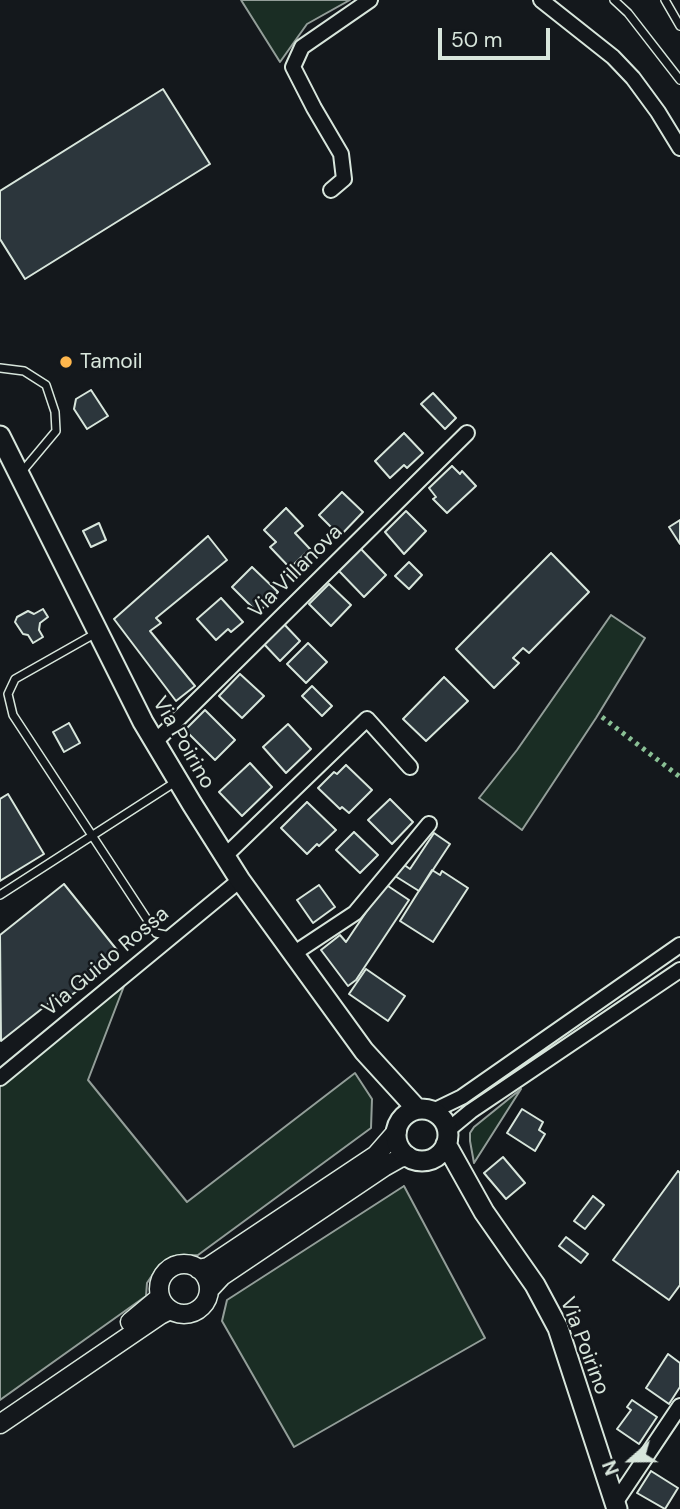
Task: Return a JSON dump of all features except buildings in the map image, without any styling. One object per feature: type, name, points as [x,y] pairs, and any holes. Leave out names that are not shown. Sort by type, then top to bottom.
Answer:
[{"type":"main road","name":"Via Poirino","points":[[0,436],[155,742],[240,880],[363,1051],[389,1098],[398,1128]]},
{"type":"main road","name":"Via Poirino","points":[[363,1051],[425,1110]]},
{"type":"main road","points":[[425,1110],[440,1116],[447,1137],[436,1157],[421,1161],[408,1156],[399,1146],[398,1128],[403,1117],[425,1110]]},
{"type":"main road","name":"Via Poirino","points":[[447,1137],[484,1212]]},
{"type":"main road","name":"Via Poirino","points":[[428,1160],[450,1176],[484,1212],[535,1285],[558,1328],[616,1506]]},
{"type":"street","points":[[331,190],[344,179],[341,154],[293,67],[302,47],[370,0]]},
{"type":"street","points":[[541,0],[613,57],[633,78],[658,111],[680,148]]},
{"type":"street","name":"Via Villanova","points":[[155,742],[467,433]]},
{"type":"street","points":[[225,856],[367,719],[410,767]]},
{"type":"street","points":[[293,954],[355,913],[429,824]]},
{"type":"street","name":"Via Guido Rossa","points":[[0,1079],[240,880]]},
{"type":"street","points":[[425,1110],[462,1097],[680,946]]},
{"type":"street","points":[[447,1137],[471,1111],[680,970]]},
{"type":"street","points":[[198,1269],[208,1266],[376,1155],[398,1128]]},
{"type":"street","points":[[0,1411],[144,1312],[165,1304],[184,1314],[198,1310],[204,1305],[209,1290],[222,1276],[384,1167],[408,1156]]},
{"type":"street","points":[[0,1424],[160,1315],[165,1304],[160,1282],[169,1269],[183,1265],[198,1269],[204,1275],[209,1290]]},
{"type":"street","points":[[616,1506],[680,1406]]},
{"type":"lane","points":[[614,0],[628,13],[680,80]]},
{"type":"lane","points":[[665,0],[680,26]]},
{"type":"lane","points":[[0,368],[24,371],[46,385],[55,412],[56,431],[19,474]]},
{"type":"lane","points":[[98,632],[15,679],[8,694],[13,715],[156,933],[170,936]]},
{"type":"lane","points":[[0,895],[178,780]]},
{"type":"green space","points":[[241,0],[350,0],[307,24],[280,62]]},
{"type":"green space","points":[[611,615],[645,638],[522,830],[479,798],[517,750]]},
{"type":"green space","points":[[124,986],[88,1080],[187,1202],[355,1073],[372,1099],[371,1128],[198,1255],[174,1256],[159,1265],[147,1283],[146,1296],[0,1400],[0,1084]]},
{"type":"green space","points":[[521,1089],[474,1163],[470,1133]]},
{"type":"green space","points":[[404,1186],[485,1338],[294,1447],[222,1321],[227,1300]]},
{"type":"hedge","points":[[602,717],[680,777]]},
{"type":"place","name":"Tamoil","points":[[66,362]]}]
